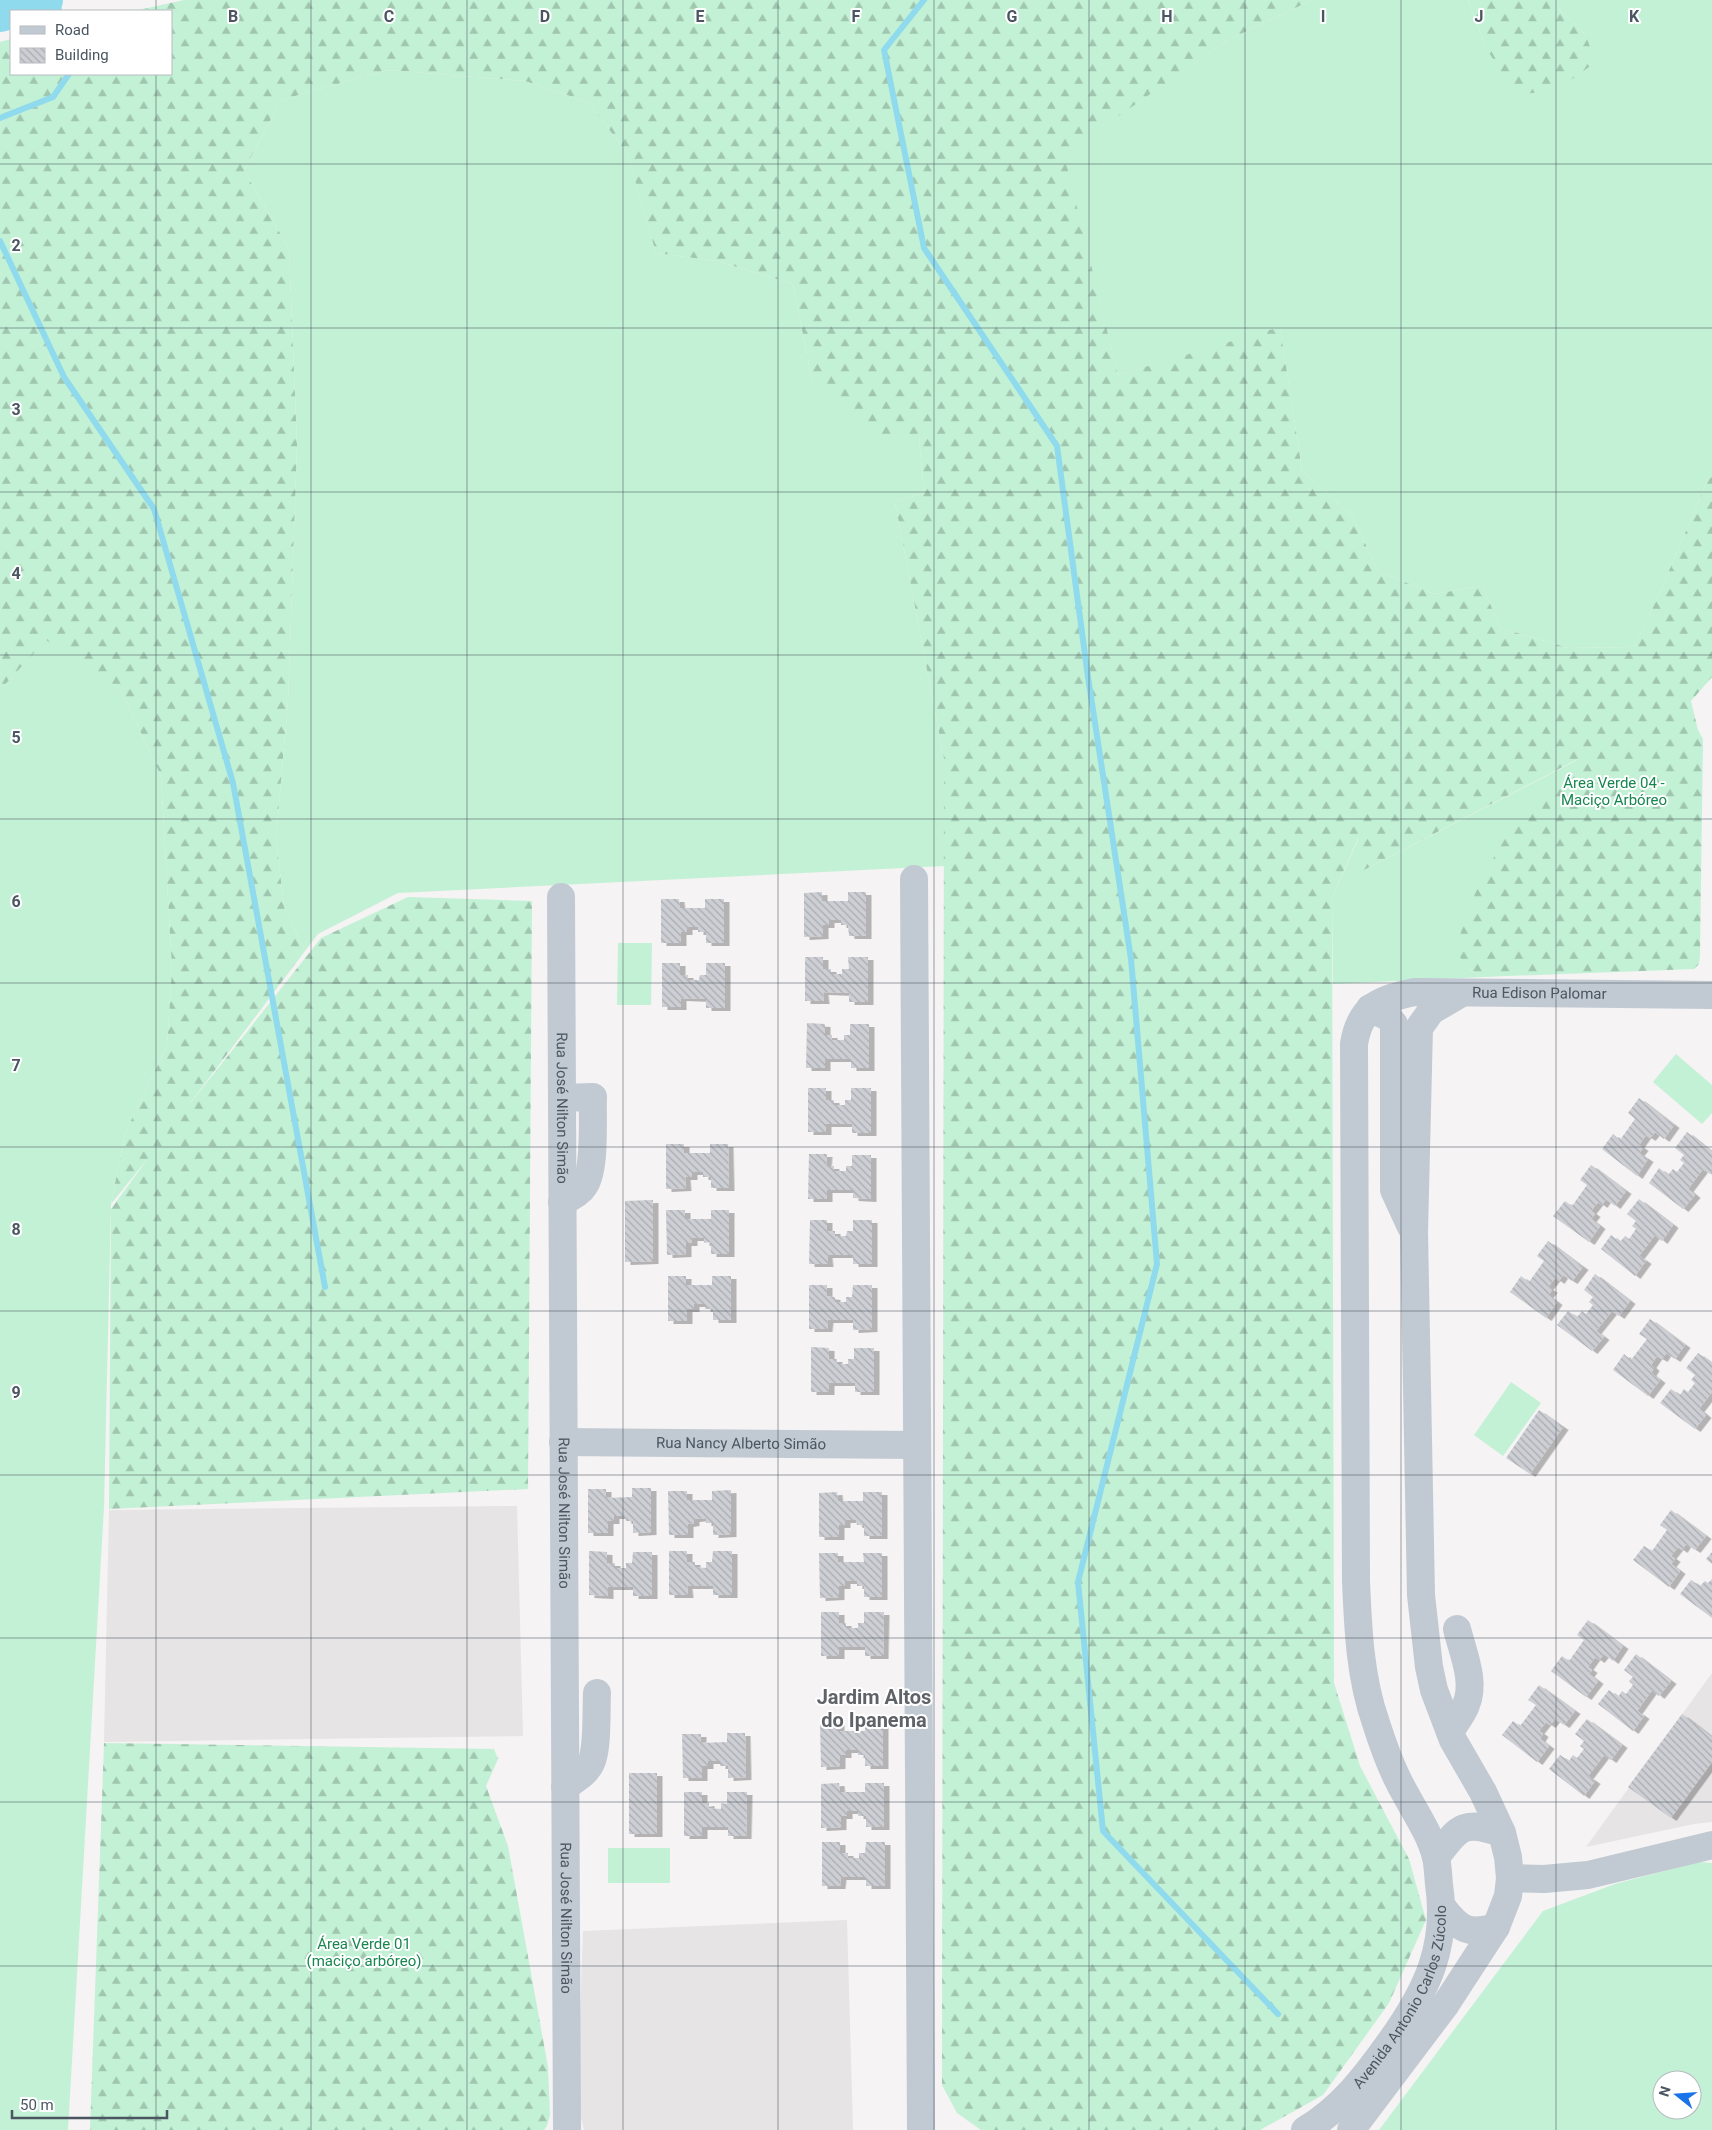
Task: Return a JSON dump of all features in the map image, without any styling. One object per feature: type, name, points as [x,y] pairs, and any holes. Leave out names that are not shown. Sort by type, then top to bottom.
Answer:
[{"type":"street","points":[[914,878],[921,2130]]},
{"type":"street","name":"Rua José Nilton Simão","points":[[561,897],[567,2130]]},
{"type":"street","name":"Rua Edison Palomar","points":[[1370,1008],[1399,995],[1415,992],[1460,994],[1712,995]]},
{"type":"street","points":[[1460,994],[1431,1011],[1419,1028],[1414,1232],[1421,1595],[1429,1667],[1434,1690],[1450,1732],[1483,1792],[1502,1833],[1508,1857],[1510,1878],[1508,1896],[1496,1927]]},
{"type":"street","points":[[1414,1232],[1394,1190],[1394,1024],[1388,1016],[1370,1008],[1361,1019],[1354,1044],[1356,1572],[1358,1624],[1366,1686],[1376,1722],[1398,1779],[1424,1828],[1436,1857],[1443,1908]]},
{"type":"street","name":"Rua Nancy Alberto Simão","points":[[564,1442],[917,1445]]},
{"type":"street","points":[[1429,1667],[1457,1629],[1470,1689],[1466,1706],[1450,1732]]},
{"type":"street","points":[[565,1787],[585,1772],[592,1762],[597,1693]]},
{"type":"street","points":[[1436,1857],[1448,1841],[1466,1826],[1474,1825],[1502,1833]]},
{"type":"street","points":[[1510,1878],[1544,1879],[1588,1876],[1712,1845]]},
{"type":"street","name":"Avenida Antonio Carlos Zúcolo","points":[[1443,1908],[1455,1923],[1463,1929],[1472,1932],[1496,1927]]},
{"type":"street","name":"Avenida Antonio Carlos Zúcolo","points":[[1305,2130],[1331,2112],[1354,2090],[1410,2014],[1430,1975],[1436,1956],[1443,1908]]},
{"type":"street","name":"Avenida Antonio Carlos Zúcolo","points":[[1351,2130],[1446,2004],[1496,1927]]},
{"type":"shaded area","points":[[517,1506],[523,1736],[104,1742],[109,1510]]},
{"type":"shaded area","points":[[1712,1673],[1712,1822],[1694,1824],[1586,1847]]},
{"type":"shaded area","points":[[847,1920],[853,2130],[584,2130],[578,2106],[576,2048],[580,2016],[583,1931]]},
{"type":"green space","name":"Área Verde 04 - Maciço Arbóreo","points":[[184,0],[1312,0],[1228,40],[1064,154],[1118,375],[1280,327],[1302,470],[1353,517],[1378,571],[1434,594],[1482,586],[1501,628],[1568,648],[1634,647],[1657,599],[1708,479],[1712,477],[1712,677],[1691,701],[1698,730],[1703,739],[1699,964],[1694,969],[1483,977],[1470,969],[1462,961],[1459,942],[1464,923],[1483,877],[1496,854],[1530,803],[1578,759],[1364,870],[1358,838],[1332,898],[1334,1683],[1360,1766],[1409,1859],[1426,1920],[1389,2003],[1323,2095],[1260,2130],[981,2130],[957,2113],[942,2085],[944,759],[895,502],[924,493],[919,437],[883,439],[812,381],[793,284],[717,261],[656,253],[627,153],[588,102],[525,81],[387,70],[281,100],[244,170],[289,249],[297,445],[288,701],[276,838],[284,907],[305,951],[185,1110],[321,938],[408,897],[532,901],[528,1489],[109,1509],[111,1209],[149,1157],[111,1204],[125,1133],[167,1046],[172,968],[161,776],[121,690],[46,640],[0,690],[0,42],[10,39],[10,75],[172,75],[172,10],[139,10]]},
{"type":"green space","points":[[1312,0],[1468,0],[1485,46],[1585,34],[1555,5],[1557,0],[1712,0],[1712,477],[1708,479],[1657,599],[1634,647],[1568,648],[1501,628],[1482,586],[1434,594],[1378,571],[1353,517],[1302,470],[1280,328],[1118,375],[1063,154],[1228,40]]},
{"type":"green space","points":[[1468,0],[1557,0],[1555,5],[1585,34],[1596,62],[1557,90],[1515,95],[1485,46]]},
{"type":"green space","points":[[387,70],[525,81],[588,102],[627,153],[656,253],[717,261],[793,284],[812,381],[919,437],[924,493],[895,502],[944,759],[944,866],[398,893],[318,934],[305,951],[284,907],[276,838],[288,701],[297,445],[289,249],[244,170],[281,100]]},
{"type":"green space","points":[[46,639],[121,690],[161,776],[172,968],[167,1046],[125,1133],[111,1204],[104,1507],[68,2130],[0,2130],[0,690]]},
{"type":"green space","points":[[1581,758],[1511,831],[1487,870],[1469,909],[1461,934],[1470,970],[1483,977],[1333,984],[1332,898],[1359,837],[1364,870]]},
{"type":"green space","points":[[618,943],[652,943],[651,1005],[617,1005]]},
{"type":"green space","points":[[1676,1054],[1712,1085],[1712,1113],[1702,1124],[1653,1082]]},
{"type":"green space","points":[[1511,1382],[1541,1403],[1503,1456],[1474,1435]]},
{"type":"green space","name":"Área Verde 01 (maciço arbóreo)","points":[[104,1743],[494,1749],[498,1759],[486,1786],[508,1846],[548,2067],[550,2115],[544,2130],[90,2130]]},
{"type":"green space","points":[[608,1848],[670,1848],[670,1883],[608,1883]]},
{"type":"green space","points":[[1698,1862],[1712,1863],[1712,2130],[1379,2130],[1543,1911],[1615,1884]]},
{"type":"building","points":[[822,892],[822,901],[848,901],[848,892],[866,892],[866,936],[849,936],[848,925],[841,925],[841,920],[829,920],[829,925],[823,925],[823,936],[804,937],[804,893]]},
{"type":"building","points":[[661,899],[679,899],[680,908],[705,908],[705,899],[724,899],[724,943],[706,943],[706,932],[698,932],[698,927],[687,927],[687,932],[681,932],[681,943],[661,943]]},
{"type":"building","points":[[805,957],[823,957],[823,969],[831,969],[831,974],[842,974],[842,969],[849,969],[848,957],[868,957],[868,1002],[849,1002],[849,993],[823,992],[824,1001],[805,1001]]},
{"type":"building","points":[[662,963],[680,963],[680,975],[688,975],[688,980],[699,980],[700,975],[706,975],[706,963],[725,963],[725,1008],[706,1008],[706,999],[681,998],[681,1007],[662,1007]]},
{"type":"building","points":[[807,1023],[825,1024],[825,1035],[832,1035],[832,1040],[844,1040],[844,1035],[850,1035],[850,1024],[869,1024],[869,1068],[851,1068],[851,1059],[825,1059],[825,1068],[806,1068]]},
{"type":"building","points":[[808,1088],[826,1088],[826,1100],[834,1100],[834,1105],[845,1105],[845,1100],[851,1100],[851,1088],[871,1088],[871,1133],[852,1133],[852,1124],[826,1124],[826,1132],[808,1132]]},
{"type":"building","points":[[1639,1098],[1674,1125],[1664,1139],[1655,1132],[1650,1138],[1646,1135],[1639,1145],[1643,1148],[1639,1153],[1648,1159],[1637,1176],[1602,1149],[1613,1134],[1620,1140],[1635,1119],[1628,1113]]},
{"type":"building","points":[[1687,1132],[1712,1152],[1712,1171],[1710,1174],[1703,1169],[1688,1189],[1695,1195],[1683,1209],[1649,1183],[1659,1168],[1668,1175],[1673,1169],[1677,1172],[1684,1163],[1680,1160],[1684,1155],[1675,1148]]},
{"type":"building","points":[[666,1144],[684,1144],[684,1153],[710,1153],[710,1144],[728,1144],[729,1188],[711,1188],[711,1177],[703,1177],[703,1172],[692,1172],[692,1177],[685,1177],[686,1188],[666,1189]]},
{"type":"building","points":[[809,1154],[827,1154],[826,1166],[834,1166],[834,1171],[846,1171],[846,1166],[852,1166],[852,1155],[871,1155],[871,1199],[853,1198],[853,1190],[827,1190],[827,1199],[808,1199]]},
{"type":"building","points":[[1591,1165],[1626,1191],[1615,1206],[1606,1199],[1602,1205],[1598,1202],[1591,1211],[1595,1214],[1591,1219],[1600,1226],[1589,1242],[1553,1216],[1565,1201],[1572,1206],[1587,1185],[1580,1180]]},
{"type":"building","points":[[1639,1199],[1673,1225],[1662,1241],[1655,1235],[1639,1256],[1646,1261],[1635,1276],[1601,1249],[1611,1235],[1620,1242],[1625,1236],[1629,1239],[1636,1229],[1632,1226],[1636,1221],[1627,1214]]},
{"type":"building","points":[[653,1200],[653,1261],[625,1262],[625,1201]]},
{"type":"building","points":[[666,1210],[685,1210],[685,1219],[711,1219],[711,1210],[729,1210],[729,1254],[711,1254],[711,1242],[704,1243],[704,1238],[692,1238],[692,1243],[686,1243],[686,1254],[667,1255]]},
{"type":"building","points":[[810,1220],[827,1220],[827,1231],[835,1231],[835,1236],[846,1236],[847,1231],[853,1231],[853,1220],[872,1220],[872,1264],[853,1264],[853,1255],[827,1255],[828,1264],[809,1264]]},
{"type":"building","points":[[1548,1241],[1583,1267],[1572,1281],[1563,1275],[1559,1281],[1555,1278],[1548,1287],[1552,1290],[1548,1295],[1557,1302],[1546,1318],[1510,1292],[1521,1276],[1529,1282],[1544,1261],[1537,1256]]},
{"type":"building","points":[[1595,1274],[1630,1301],[1619,1316],[1612,1311],[1596,1331],[1604,1337],[1592,1351],[1557,1325],[1568,1311],[1577,1317],[1582,1311],[1586,1314],[1593,1305],[1589,1302],[1593,1297],[1584,1290]]},
{"type":"building","points":[[668,1276],[686,1276],[686,1285],[712,1285],[712,1276],[731,1276],[731,1320],[713,1320],[713,1309],[705,1309],[705,1304],[694,1304],[694,1309],[687,1309],[687,1321],[668,1321]]},
{"type":"building","points":[[809,1285],[827,1285],[827,1296],[835,1297],[835,1302],[846,1302],[846,1297],[852,1297],[853,1285],[872,1285],[872,1329],[853,1330],[853,1320],[828,1320],[827,1329],[809,1329]]},
{"type":"building","points":[[1650,1319],[1685,1345],[1675,1359],[1666,1353],[1662,1359],[1657,1356],[1651,1365],[1654,1368],[1651,1373],[1660,1380],[1648,1396],[1613,1370],[1624,1354],[1631,1360],[1647,1339],[1639,1334]]},
{"type":"building","points":[[811,1347],[829,1348],[829,1359],[837,1359],[836,1364],[848,1364],[848,1359],[854,1359],[854,1348],[874,1348],[874,1392],[855,1392],[855,1383],[829,1383],[829,1392],[811,1392]]},
{"type":"building","points":[[1698,1353],[1712,1363],[1712,1392],[1699,1409],[1706,1415],[1695,1429],[1660,1403],[1671,1389],[1680,1395],[1684,1389],[1688,1392],[1695,1383],[1691,1380],[1695,1375],[1686,1368]]},
{"type":"building","points":[[1539,1410],[1563,1427],[1530,1474],[1506,1458]]},
{"type":"building","points":[[632,1488],[651,1488],[651,1532],[633,1533],[633,1521],[626,1521],[625,1516],[614,1516],[614,1521],[608,1521],[608,1533],[588,1533],[588,1489],[606,1489],[606,1498],[632,1497]]},
{"type":"building","points":[[731,1490],[731,1534],[713,1535],[713,1523],[706,1523],[706,1518],[694,1519],[694,1523],[688,1524],[688,1535],[669,1535],[668,1491],[687,1491],[687,1500],[712,1500],[712,1491]]},
{"type":"building","points":[[837,1492],[838,1501],[863,1501],[863,1492],[882,1492],[882,1536],[864,1536],[864,1525],[857,1525],[856,1520],[845,1520],[845,1525],[839,1525],[839,1537],[819,1537],[819,1493]]},
{"type":"building","points":[[1671,1510],[1706,1536],[1695,1550],[1686,1544],[1682,1550],[1678,1547],[1671,1556],[1675,1559],[1671,1564],[1680,1571],[1669,1587],[1633,1560],[1644,1546],[1652,1551],[1667,1530],[1660,1525]]},
{"type":"building","points":[[589,1551],[607,1552],[607,1563],[615,1563],[615,1568],[626,1568],[626,1563],[632,1563],[633,1552],[652,1552],[652,1596],[633,1596],[633,1587],[608,1587],[608,1596],[589,1595]]},
{"type":"building","points":[[669,1551],[687,1551],[687,1562],[695,1562],[695,1567],[706,1568],[706,1562],[712,1562],[713,1551],[732,1551],[732,1595],[713,1595],[713,1586],[687,1586],[688,1595],[669,1595]]},
{"type":"building","points":[[1712,1552],[1712,1564],[1706,1559]]},
{"type":"building","points":[[819,1553],[838,1553],[838,1562],[864,1562],[863,1553],[882,1553],[882,1597],[864,1597],[864,1586],[857,1586],[857,1581],[845,1581],[845,1586],[839,1586],[839,1597],[820,1598]]},
{"type":"building","points":[[1712,1579],[1712,1618],[1680,1594],[1691,1580],[1700,1586],[1705,1581],[1708,1583]]},
{"type":"building","points":[[821,1612],[839,1612],[839,1623],[846,1623],[846,1628],[858,1628],[858,1623],[864,1623],[864,1612],[884,1612],[883,1656],[865,1656],[865,1647],[839,1647],[839,1656],[821,1656]]},
{"type":"building","points":[[1588,1620],[1623,1646],[1613,1661],[1604,1654],[1599,1660],[1595,1657],[1588,1667],[1592,1670],[1589,1674],[1598,1681],[1586,1697],[1551,1671],[1562,1656],[1569,1661],[1584,1640],[1577,1635]]},
{"type":"building","points":[[1636,1654],[1671,1681],[1659,1696],[1652,1690],[1637,1711],[1644,1716],[1633,1731],[1598,1704],[1609,1690],[1618,1697],[1622,1691],[1626,1694],[1633,1685],[1629,1681],[1633,1677],[1624,1670]]},
{"type":"building","points":[[1539,1685],[1575,1711],[1564,1725],[1555,1719],[1550,1725],[1546,1722],[1539,1731],[1543,1734],[1540,1739],[1549,1746],[1537,1762],[1502,1735],[1513,1721],[1520,1726],[1536,1705],[1528,1700]]},
{"type":"building","points":[[1682,1714],[1712,1737],[1712,1762],[1671,1818],[1628,1787]]},
{"type":"building","points":[[1587,1719],[1622,1745],[1611,1760],[1604,1755],[1588,1776],[1595,1781],[1584,1796],[1549,1769],[1560,1755],[1569,1761],[1573,1755],[1577,1758],[1584,1749],[1580,1746],[1584,1741],[1575,1734]]},
{"type":"building","points":[[820,1722],[839,1722],[839,1731],[865,1731],[865,1722],[883,1722],[883,1766],[865,1766],[865,1755],[858,1755],[858,1750],[846,1750],[846,1755],[840,1755],[840,1766],[821,1767]]},
{"type":"building","points":[[727,1733],[745,1733],[746,1777],[728,1778],[728,1766],[720,1766],[720,1761],[708,1761],[708,1766],[702,1766],[702,1778],[683,1778],[682,1734],[701,1734],[701,1743],[727,1742]]},
{"type":"building","points":[[629,1773],[657,1773],[657,1834],[629,1834]]},
{"type":"building","points":[[839,1783],[840,1792],[865,1792],[865,1783],[884,1783],[884,1827],[866,1827],[866,1816],[858,1816],[858,1811],[847,1811],[847,1816],[841,1816],[841,1827],[821,1828],[821,1784]]},
{"type":"building","points":[[684,1792],[702,1792],[702,1804],[709,1803],[709,1808],[721,1809],[721,1803],[727,1804],[727,1792],[747,1792],[746,1836],[728,1836],[728,1827],[702,1827],[702,1836],[684,1836]]},
{"type":"building","points":[[822,1842],[840,1842],[840,1853],[848,1853],[848,1858],[859,1858],[859,1853],[865,1853],[866,1842],[885,1842],[885,1886],[866,1886],[866,1877],[841,1877],[840,1886],[822,1886]]},
{"type":"waterway","points":[[10,10],[44,0]]},
{"type":"waterway","points":[[57,0],[59,10]]},
{"type":"waterway","points":[[924,0],[884,50],[924,248],[1057,446],[1088,677],[1131,959],[1157,1264],[1078,1582],[1103,1831],[1278,2014]]},
{"type":"waterway","points":[[0,13],[10,10]]},
{"type":"waterway","points":[[0,118],[53,97],[68,75]]},
{"type":"waterway","points":[[0,241],[64,377],[154,509],[233,783],[325,1287]]},
{"type":"district","name":"Jardim Altos do Ipanema","points":[[874,1708]]}]
